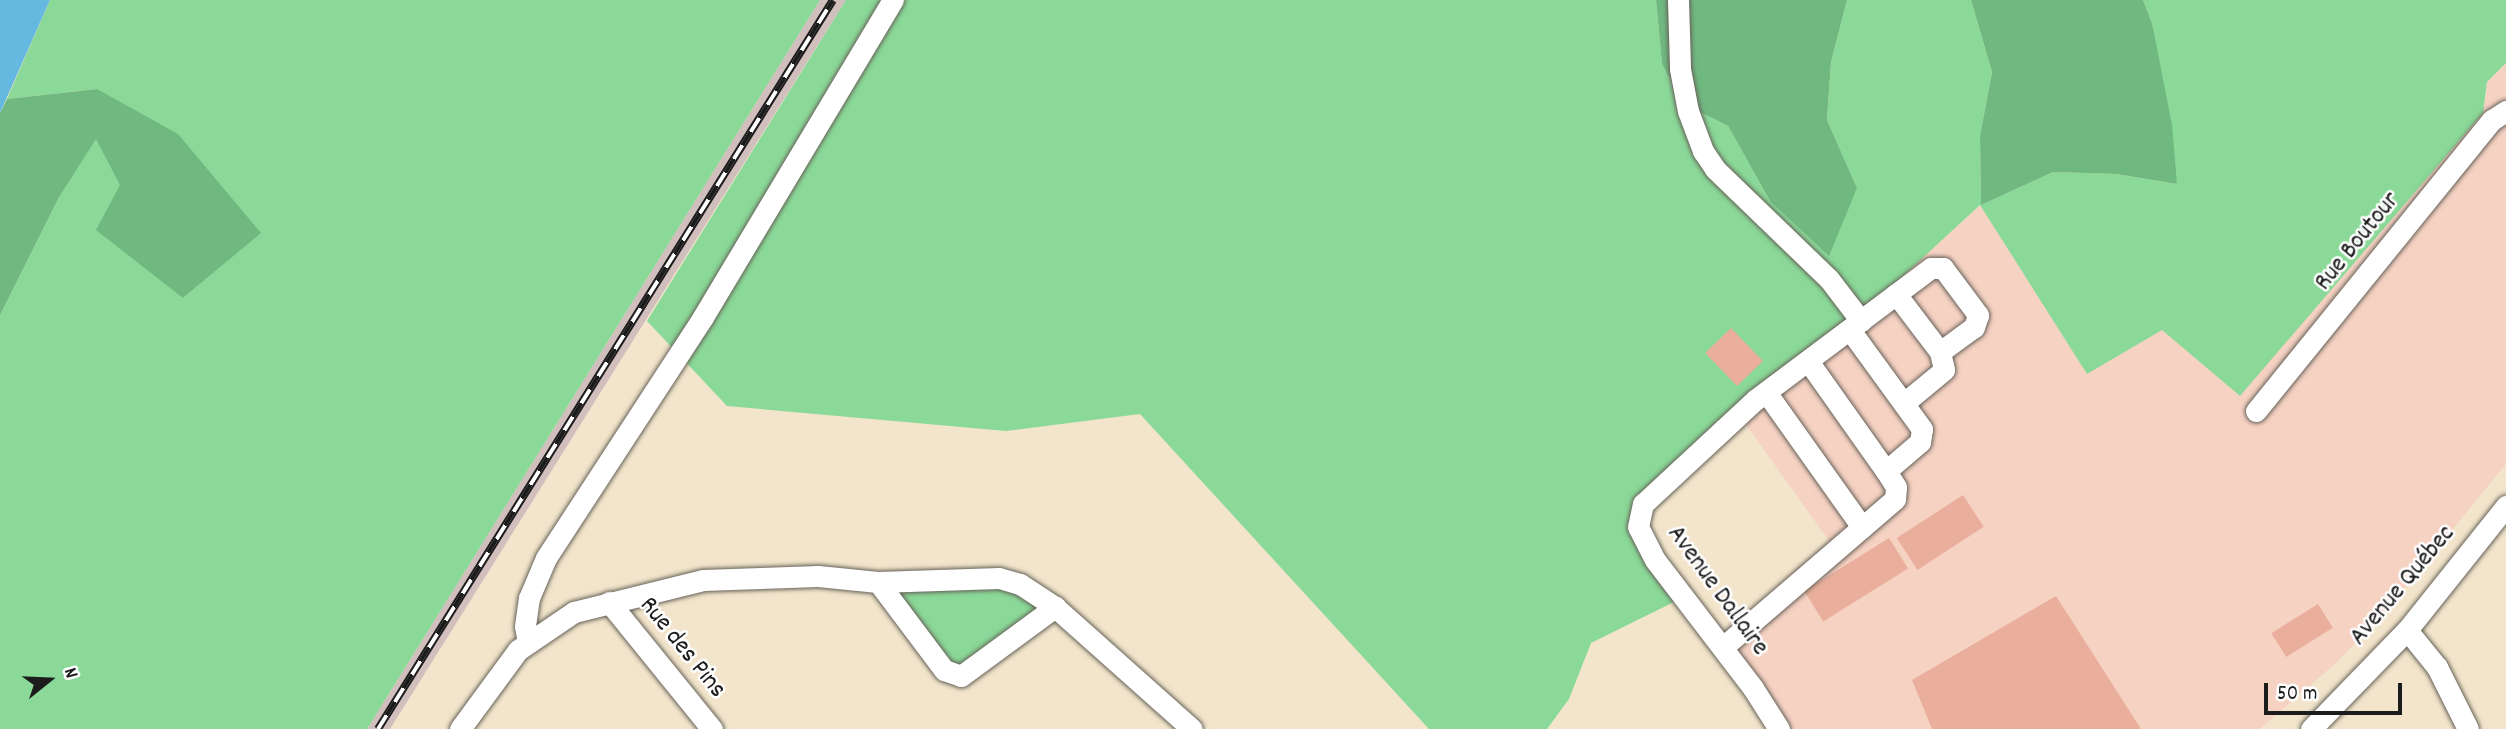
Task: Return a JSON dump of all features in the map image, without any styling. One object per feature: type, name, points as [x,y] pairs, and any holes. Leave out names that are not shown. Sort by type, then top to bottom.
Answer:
[{"type":"street","points":[[528,643],[525,626],[530,598],[546,558],[703,317],[893,0]]},
{"type":"street","points":[[1678,0],[1680,69],[1688,111],[1703,151],[1716,169],[1829,279],[1922,429],[1920,442],[1886,471]]},
{"type":"street","name":"Rue Boutour","points":[[2256,411],[2492,120],[2506,111]]},
{"type":"street","name":"Avenue Dallaire","points":[[1779,729],[1723,647],[1655,560],[1639,527],[1640,513],[1653,491],[1761,396],[1931,268],[1943,268],[1978,315],[1974,327],[1940,352]]},
{"type":"street","points":[[1896,294],[1940,352],[1944,370],[1904,403]]},
{"type":"street","points":[[1723,647],[1895,499],[1896,487],[1886,471],[1808,360]]},
{"type":"street","points":[[1761,396],[1862,527]]},
{"type":"street","name":"Avenue Québec","points":[[2311,729],[2407,630],[2506,506]]},
{"type":"street","points":[[460,729],[528,643],[574,612],[703,580],[818,576],[878,582],[999,578],[1036,592],[1192,729]]},
{"type":"street","points":[[878,582],[944,670],[961,676],[1055,607]]},
{"type":"street","name":"Rue des Pins","points":[[609,602],[712,729]]},
{"type":"street","points":[[2407,630],[2437,667],[2468,729]]},
{"type":"shaded area","points":[[820,0],[846,0],[390,729],[367,729]]},
{"type":"shaded area","points":[[2506,63],[2506,464],[2394,601],[2337,662],[2260,729],[1790,729],[1723,633],[1829,541],[1742,419],[1981,205],[2087,374],[2485,102],[2487,82]]},
{"type":"green space","points":[[50,0],[820,0],[367,729],[0,729],[0,315],[58,199],[96,138],[183,298],[260,233],[97,89],[7,99]]},
{"type":"green space","points":[[846,0],[1656,0],[1662,64],[1684,104],[1728,126],[1770,201],[1857,188],[1827,120],[1831,62],[1847,0],[1971,0],[1992,72],[1980,136],[1981,205],[2053,172],[2116,174],[2177,184],[2152,23],[2143,0],[2506,0],[2506,63],[2487,82],[2483,113],[2240,396],[2162,330],[2087,374],[1980,205],[1650,509],[1650,529],[1684,597],[1591,643],[1569,699],[1547,729],[1429,729],[1140,414],[1006,431],[727,406],[647,321]]},
{"type":"green space","points":[[1656,0],[1847,0],[1831,62],[1827,120],[1857,188],[1829,256],[1770,201],[1728,126],[1684,104],[1662,64]]},
{"type":"green space","points":[[1971,0],[2143,0],[2152,23],[2172,125],[2177,184],[2116,174],[2053,172],[1981,205],[1980,136],[1992,72]]},
{"type":"green space","points":[[97,89],[178,134],[261,233],[183,298],[96,230],[120,185],[96,139],[58,199],[0,315],[0,113],[7,99]]},
{"type":"green space","points":[[999,578],[1055,607],[961,676],[878,582]]},
{"type":"water","points":[[0,0],[50,0],[0,113]]},
{"type":"building","points":[[1731,328],[1763,361],[1737,386],[1705,353]]},
{"type":"building","points":[[1963,495],[1984,527],[1917,570],[1897,538]]},
{"type":"building","points":[[1889,538],[1908,569],[1823,622],[1804,591]]},
{"type":"building","points":[[2056,596],[2141,729],[1932,729],[1912,680]]},
{"type":"building","points":[[2318,604],[2333,628],[2286,657],[2271,633]]},
{"type":"railway","points":[[378,729],[833,0]]}]
